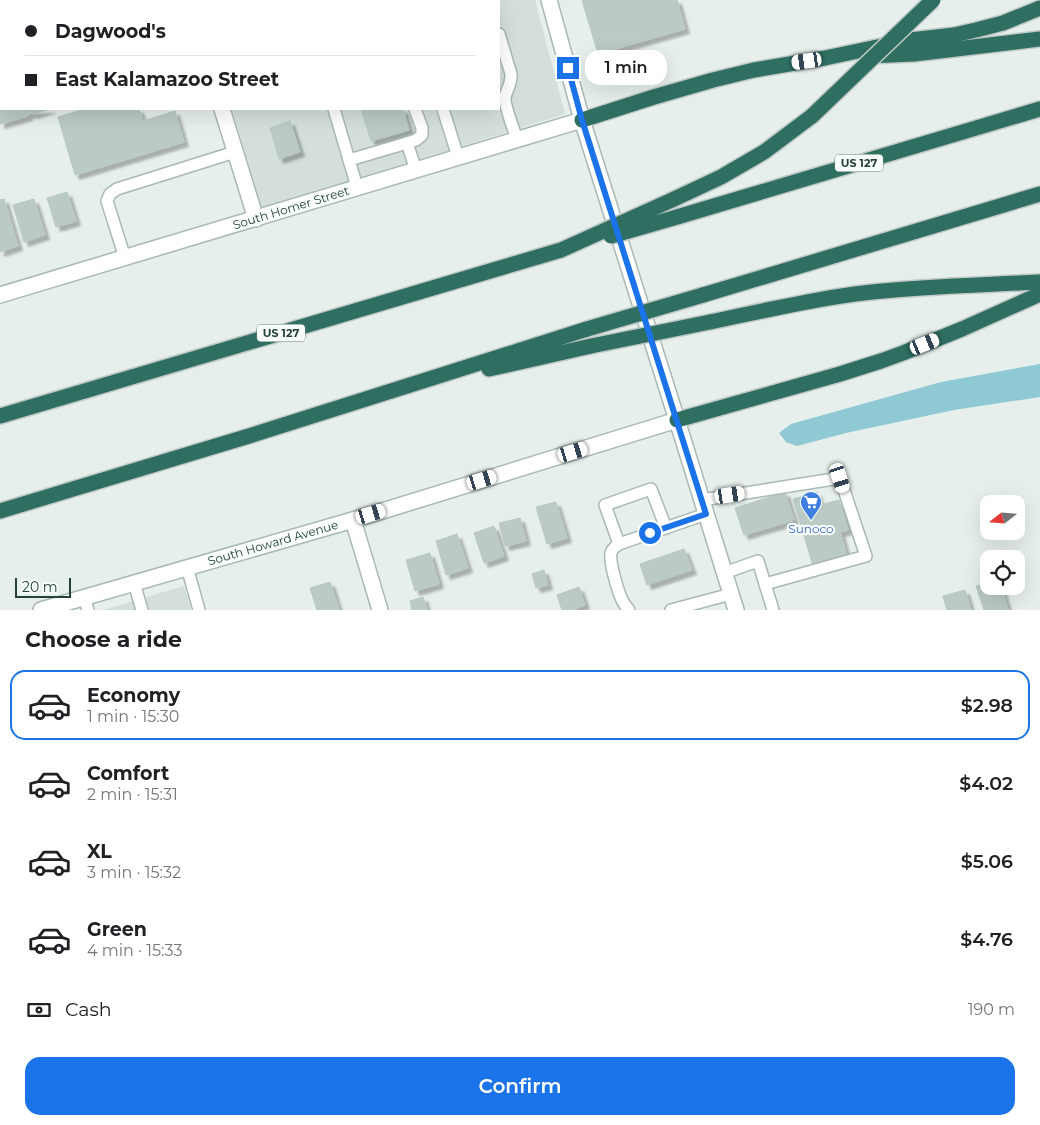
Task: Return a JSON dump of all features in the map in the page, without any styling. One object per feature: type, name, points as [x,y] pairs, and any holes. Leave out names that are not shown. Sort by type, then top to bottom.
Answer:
[{"type":"highway","points":[[561,250],[721,177],[764,152],[812,116],[933,0]]},
{"type":"highway","points":[[582,120],[713,80],[754,70],[825,58],[910,40],[976,30],[1003,23],[1040,8]]},
{"type":"highway","points":[[825,58],[914,54],[1040,39]]},
{"type":"highway","name":"US 127","points":[[0,416],[1040,109]]},
{"type":"highway","points":[[0,511],[249,436],[588,329],[1040,194]]},
{"type":"highway","points":[[249,436],[470,374],[591,346],[783,306],[829,298],[908,289],[1040,282]]},
{"type":"highway","points":[[677,420],[840,374],[896,356],[962,329],[1038,294]]},
{"type":"street","points":[[549,0],[582,120],[736,610]]},
{"type":"street","points":[[222,110],[256,219]]},
{"type":"street","name":"South Homer Street","points":[[0,295],[582,120]]},
{"type":"street","name":"South Howard Avenue","points":[[41,610],[86,604],[134,583],[353,520],[677,420]]},
{"type":"street","points":[[353,520],[380,610]]},
{"type":"lane","points":[[500,37],[512,80],[505,98],[506,104],[517,139]]},
{"type":"lane","points":[[334,110],[357,188]]},
{"type":"lane","points":[[349,160],[416,140],[422,135],[422,128],[415,110]]},
{"type":"lane","points":[[443,110],[458,158]]},
{"type":"lane","points":[[407,143],[416,170]]},
{"type":"lane","points":[[125,258],[107,201],[110,194],[117,189],[235,152]]},
{"type":"lane","points":[[629,610],[623,602],[611,560],[611,553],[619,544],[666,528],[704,507],[840,478],[866,556],[765,584]]},
{"type":"lane","points":[[619,544],[606,505],[651,489],[666,528]]},
{"type":"lane","points":[[724,573],[758,561],[773,610]]},
{"type":"lane","points":[[187,567],[199,610]]},
{"type":"lane","points":[[134,583],[142,610]]},
{"type":"lane","points":[[671,610],[731,594]]},
{"type":"shaded area","points":[[500,0],[535,0],[565,114],[262,209],[232,110],[500,110]]},
{"type":"shaded area","points":[[184,586],[191,610],[103,610]]},
{"type":"water","points":[[1040,364],[1040,397],[954,410],[846,433],[797,446],[786,442],[779,433],[791,424],[941,382]]},
{"type":"building","points":[[582,0],[677,0],[685,29],[598,54]]},
{"type":"building","points":[[0,110],[47,110],[28,114],[28,116],[0,124]]},
{"type":"building","points":[[81,110],[139,110],[143,121],[175,111],[184,142],[75,175],[58,117]]},
{"type":"building","points":[[361,110],[403,110],[409,130],[371,141]]},
{"type":"building","points":[[290,121],[300,152],[279,159],[270,128]]},
{"type":"building","points":[[67,192],[76,221],[56,227],[47,198]]},
{"type":"building","points":[[4,199],[18,246],[0,252],[0,200]]},
{"type":"building","points":[[34,199],[45,235],[24,242],[13,205]]},
{"type":"building","points":[[785,492],[794,520],[744,535],[735,508]]},
{"type":"building","points":[[817,492],[820,505],[839,500],[848,530],[840,532],[847,556],[813,566],[793,499]]},
{"type":"building","points":[[556,502],[567,538],[547,544],[536,507]]},
{"type":"building","points":[[520,518],[526,541],[505,546],[499,523]]},
{"type":"building","points":[[494,526],[504,556],[484,563],[474,533]]},
{"type":"building","points":[[457,534],[468,568],[446,575],[436,541]]},
{"type":"building","points":[[684,549],[692,570],[647,585],[640,564]]},
{"type":"building","points":[[430,553],[439,584],[415,591],[406,560]]},
{"type":"building","points":[[544,570],[548,585],[536,588],[532,574]]},
{"type":"building","points":[[330,582],[339,610],[317,610],[310,588]]},
{"type":"building","points":[[980,585],[980,595],[1004,595],[1008,610],[984,610],[976,586]]},
{"type":"building","points":[[579,587],[585,605],[572,610],[562,610],[557,595]]},
{"type":"building","points":[[965,590],[971,610],[947,610],[943,596]]},
{"type":"building","points":[[423,597],[427,610],[412,610],[410,601]]},
{"type":"place","name":"Sunoco","points":[[811,521]]},
{"type":"route","points":[[568,68],[582,120],[706,514],[650,533]]}]
